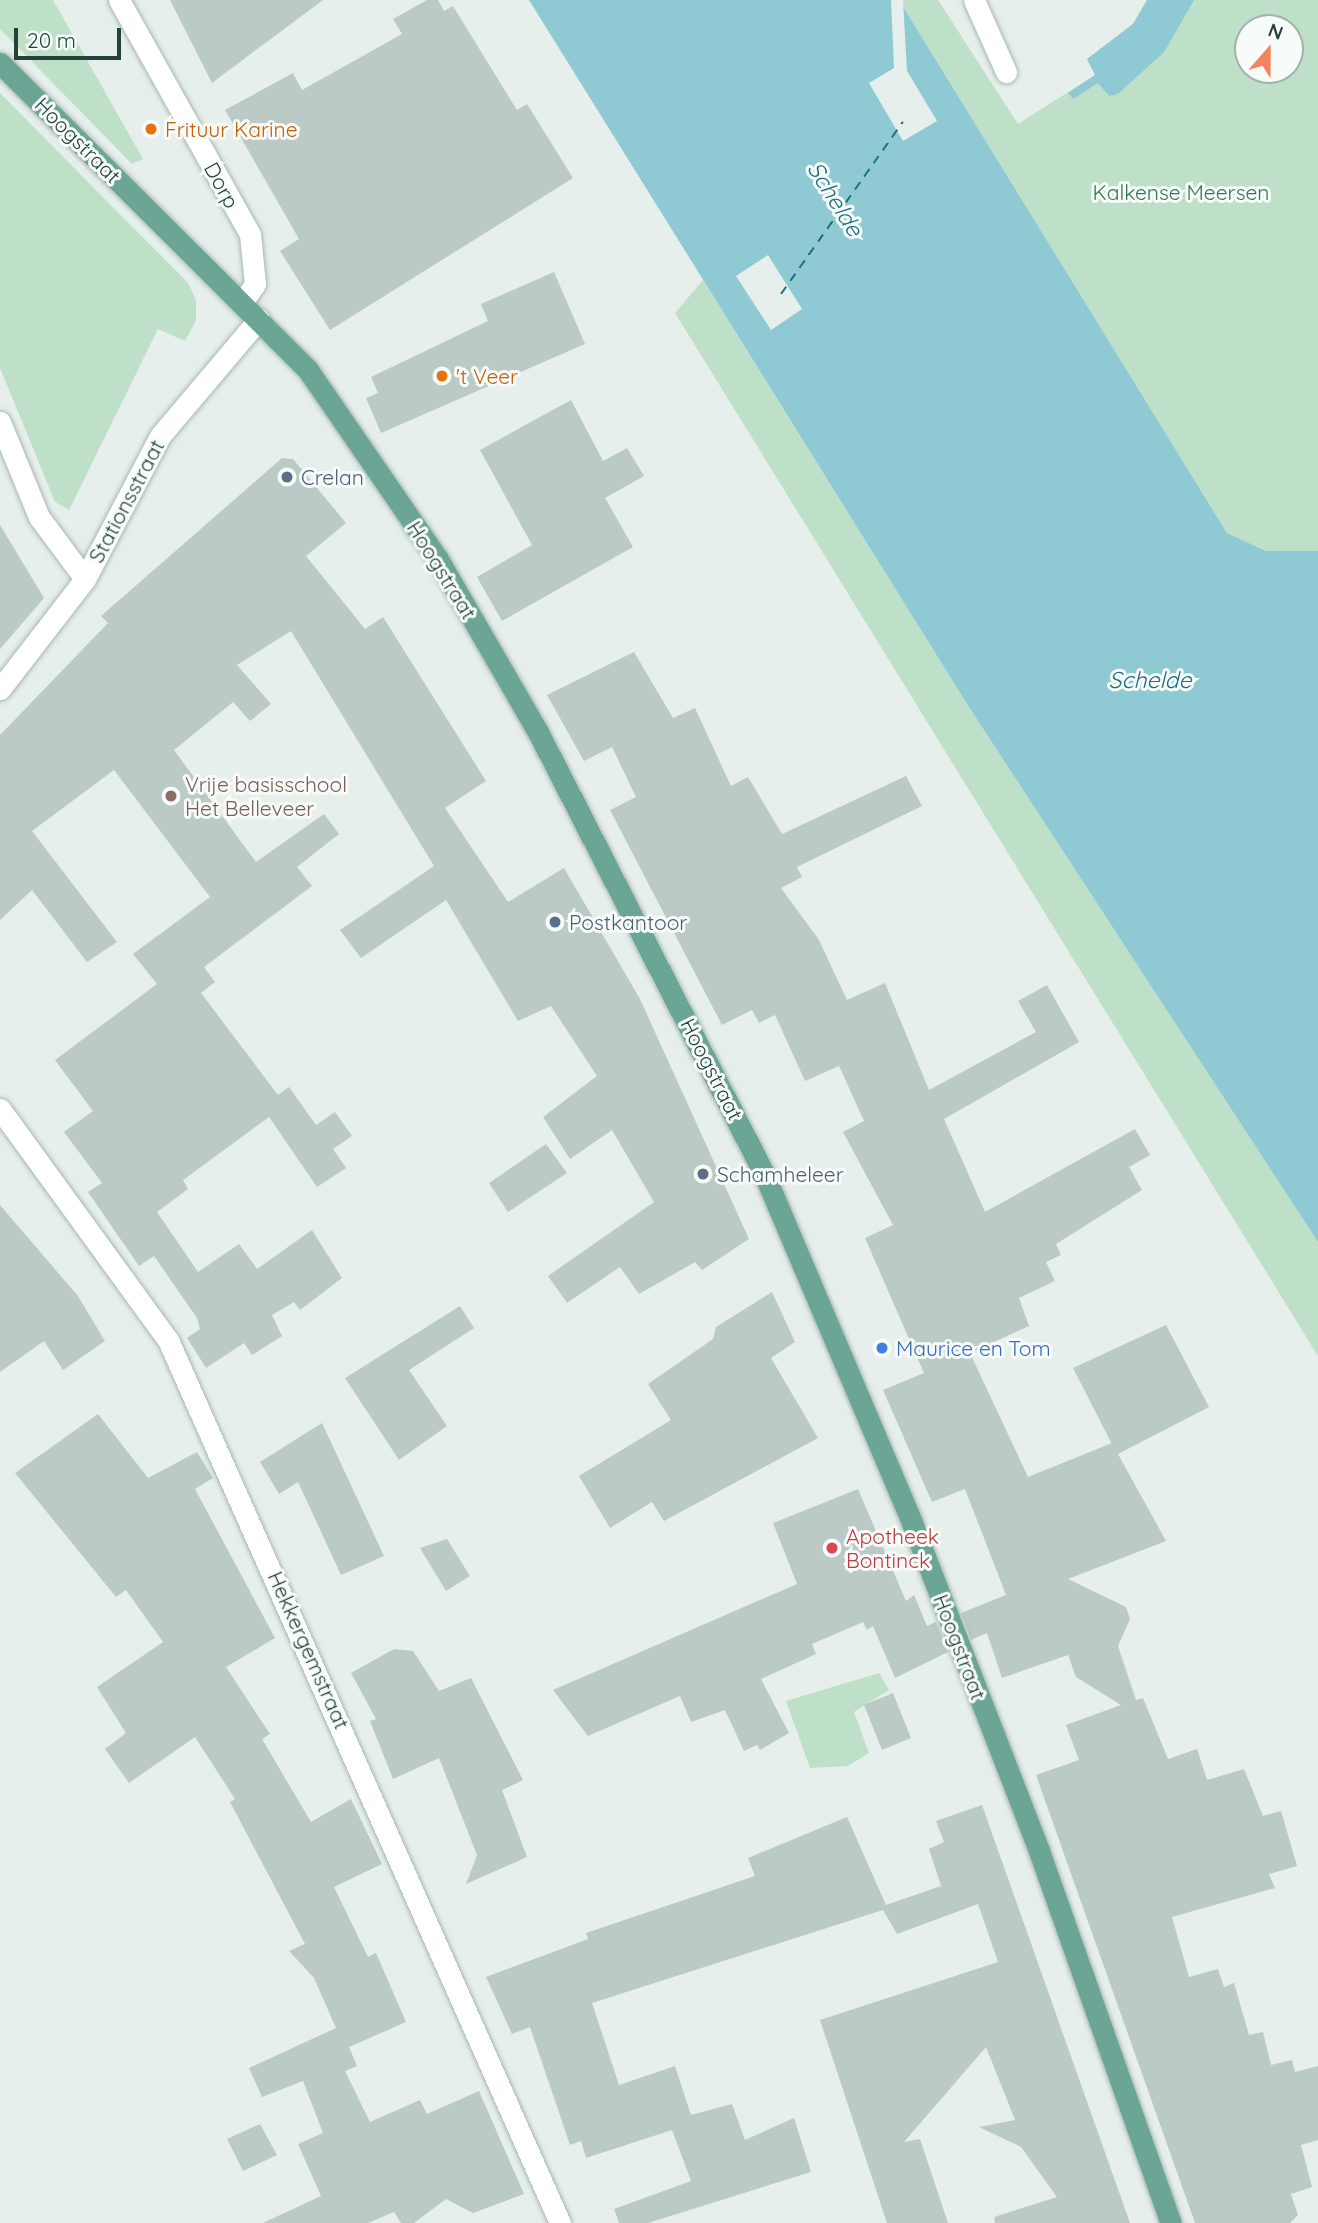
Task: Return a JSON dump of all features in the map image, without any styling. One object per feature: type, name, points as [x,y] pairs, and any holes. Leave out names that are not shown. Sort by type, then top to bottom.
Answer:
[{"type":"main road","name":"Hoogstraat","points":[[0,63],[243,300],[332,401],[438,559],[554,761],[765,1176],[912,1523],[1040,1851],[1171,2223]]},
{"type":"street","name":"Dorp","points":[[119,0],[250,234],[255,284],[243,300]]},
{"type":"street","points":[[974,0],[1006,72]]},
{"type":"street","name":"Stationsstraat","points":[[0,689],[85,579],[160,436],[259,319]]},
{"type":"street","points":[[0,422],[39,517],[85,579]]},
{"type":"street","name":"Hekkergemstraat","points":[[0,1110],[168,1340],[560,2223]]},
{"type":"green space","points":[[0,0],[53,0],[143,159],[132,164],[0,29]]},
{"type":"green space","name":"Kalkense Meersen","points":[[899,0],[938,0],[1018,124],[1095,75],[1087,59],[1133,24],[1147,0],[1318,0],[1318,551],[1266,551],[1227,533]]},
{"type":"green space","points":[[0,93],[188,283],[196,300],[196,320],[185,341],[158,329],[69,510],[55,502],[0,368]]},
{"type":"green space","points":[[703,280],[967,704],[1318,1242],[1318,1356],[675,313]]},
{"type":"green space","points":[[879,1673],[889,1690],[854,1712],[869,1753],[848,1766],[810,1768],[786,1701]]},
{"type":"water","name":"Schelde","points":[[529,0],[899,0],[1227,533],[1266,551],[1318,551],[1318,1242],[967,704]]},
{"type":"water","points":[[1147,0],[1194,0],[1164,52],[1118,94],[1109,96],[1098,83],[1073,99],[1068,93],[1095,75],[1087,59],[1133,24]]},
{"type":"pier","points":[[891,0],[903,0],[907,71],[937,121],[903,141],[869,83],[894,68]]},
{"type":"pier","points":[[768,255],[802,309],[771,330],[736,276]]},
{"type":"building","points":[[170,0],[323,0],[212,83]]},
{"type":"building","points":[[427,0],[438,0],[444,11],[453,6],[517,110],[527,104],[573,178],[330,330],[280,251],[299,239],[225,110],[293,73],[302,90],[402,34],[393,19]]},
{"type":"building","points":[[554,272],[585,344],[381,433],[366,398],[378,393],[371,377],[488,321],[481,304]]},
{"type":"building","points":[[571,400],[603,461],[627,448],[644,476],[605,498],[633,547],[502,621],[477,577],[532,545],[480,450]]},
{"type":"building","points":[[282,458],[293,459],[346,523],[306,556],[365,629],[383,617],[486,781],[445,808],[508,902],[564,868],[640,999],[749,1239],[702,1270],[695,1262],[639,1294],[620,1267],[567,1303],[548,1276],[654,1202],[612,1130],[570,1159],[543,1117],[597,1076],[551,1006],[518,1021],[446,900],[361,958],[340,930],[434,866],[291,631],[237,665],[271,704],[250,721],[233,702],[174,750],[256,862],[324,814],[339,834],[297,867],[312,886],[204,967],[215,982],[201,993],[278,1095],[289,1087],[316,1125],[335,1112],[352,1136],[333,1149],[346,1168],[317,1187],[269,1117],[183,1180],[188,1189],[157,1212],[198,1272],[239,1244],[257,1269],[312,1230],[342,1278],[300,1310],[294,1302],[272,1315],[282,1336],[252,1355],[244,1343],[206,1368],[187,1338],[200,1329],[197,1318],[154,1256],[139,1266],[88,1192],[102,1183],[64,1132],[93,1111],[55,1060],[157,984],[133,954],[210,897],[114,770],[32,831],[117,942],[87,962],[32,890],[0,920],[0,735],[108,623],[101,616]]},
{"type":"building","points":[[0,525],[44,598],[0,649]]},
{"type":"building","points":[[634,652],[673,718],[695,708],[731,786],[748,777],[782,834],[906,776],[922,806],[797,867],[802,877],[781,888],[819,940],[847,1000],[885,983],[929,1090],[1036,1032],[1018,1001],[1047,985],[1079,1042],[944,1119],[985,1212],[1135,1129],[1150,1155],[1129,1167],[1142,1190],[1056,1244],[1061,1255],[1046,1262],[1055,1281],[1019,1298],[1029,1326],[970,1353],[1028,1477],[1111,1443],[1073,1368],[1166,1325],[1209,1407],[1118,1454],[1166,1541],[1068,1579],[1126,1607],[1130,1619],[1118,1646],[1136,1700],[1143,1698],[1168,1759],[1197,1749],[1207,1780],[1244,1769],[1263,1816],[1281,1811],[1297,1866],[1269,1874],[1275,1888],[1172,1917],[1189,1977],[1218,1969],[1224,1987],[1234,1983],[1249,2035],[1263,2032],[1271,2065],[1292,2060],[1295,2072],[1318,2066],[1318,2140],[1301,2145],[1312,2187],[1291,2194],[1298,2215],[1290,2223],[1195,2223],[1036,1775],[1079,1760],[1066,1725],[1121,1705],[1076,1677],[1068,1655],[1002,1678],[987,1633],[971,1640],[961,1613],[1006,1595],[965,1489],[932,1502],[883,1390],[924,1373],[865,1238],[893,1225],[843,1132],[864,1121],[839,1066],[805,1081],[775,1015],[759,1023],[752,1010],[722,1025],[610,810],[636,797],[612,747],[584,761],[547,695]]},
{"type":"building","points":[[546,1144],[567,1173],[508,1212],[489,1183]]},
{"type":"building","points":[[0,1205],[78,1296],[105,1341],[63,1370],[44,1341],[0,1372]]},
{"type":"building","points":[[772,1292],[795,1342],[771,1358],[818,1438],[664,1521],[652,1502],[610,1528],[579,1476],[671,1420],[648,1384],[713,1339],[716,1327]]},
{"type":"building","points":[[460,1306],[474,1328],[409,1370],[447,1426],[399,1460],[345,1378]]},
{"type":"building","points":[[98,1414],[148,1478],[197,1452],[213,1478],[195,1489],[275,1638],[226,1667],[270,1734],[262,1739],[311,1822],[351,1799],[382,1864],[334,1887],[368,1957],[376,1953],[406,2022],[349,2047],[357,2066],[345,2071],[370,2122],[420,2100],[427,2114],[479,2091],[524,2194],[473,2213],[446,2199],[414,2223],[401,2223],[394,2212],[368,2223],[263,2223],[321,2196],[298,2144],[323,2133],[303,2081],[262,2097],[249,2068],[336,2028],[314,1978],[289,1951],[305,1944],[230,1802],[235,1799],[195,1737],[129,1783],[105,1749],[126,1733],[97,1687],[163,1642],[126,1590],[116,1597],[15,1473]]},
{"type":"building","points":[[322,1423],[384,1556],[341,1575],[298,1482],[279,1494],[260,1462]]},
{"type":"building","points":[[858,1489],[906,1601],[914,1595],[927,1626],[936,1622],[948,1652],[895,1678],[873,1626],[867,1630],[863,1622],[812,1644],[816,1654],[761,1679],[789,1733],[760,1750],[757,1745],[744,1751],[725,1710],[691,1722],[680,1696],[588,1736],[553,1690],[797,1584],[773,1523]]},
{"type":"building","points":[[447,1539],[470,1576],[446,1591],[420,1548]]},
{"type":"building","points":[[394,1649],[413,1651],[439,1691],[471,1678],[523,1780],[502,1790],[527,1857],[466,1884],[477,1855],[439,1758],[393,1779],[370,1721],[376,1719],[351,1673]]},
{"type":"building","points":[[893,1693],[911,1738],[882,1750],[864,1705]]},
{"type":"building","points":[[982,1805],[1130,2223],[995,2223],[994,2217],[1057,2197],[1021,2147],[979,2127],[1015,2120],[986,2047],[904,2142],[920,2139],[948,2223],[887,2223],[820,2020],[998,1962],[978,1904],[897,1934],[883,1910],[592,2003],[619,2085],[675,2066],[691,2115],[732,2104],[745,2140],[794,2118],[811,2172],[648,2223],[619,2223],[614,2209],[691,2181],[672,2130],[586,2158],[581,2141],[570,2145],[530,2027],[512,2034],[486,1977],[588,1939],[586,1933],[755,1876],[748,1858],[847,1817],[886,1905],[941,1886],[929,1849],[944,1842],[936,1821]]},
{"type":"building","points":[[260,2124],[277,2155],[243,2171],[227,2139]]},
{"type":"ferry route","points":[[781,294],[903,122]]},
{"type":"place","name":"Frituur Karine","points":[[151,129]]},
{"type":"place","name":"'t Veer","points":[[442,376]]},
{"type":"place","name":"Crelan","points":[[287,477]]},
{"type":"place","name":"Vrije basisschool Het Belleveer","points":[[171,796]]},
{"type":"place","name":"Postkantoor","points":[[555,922]]},
{"type":"place","name":"Schamheleer","points":[[703,1174]]},
{"type":"place","name":"Maurice en Tom","points":[[882,1348]]},
{"type":"place","name":"Apotheek Bontinck","points":[[832,1548]]}]
